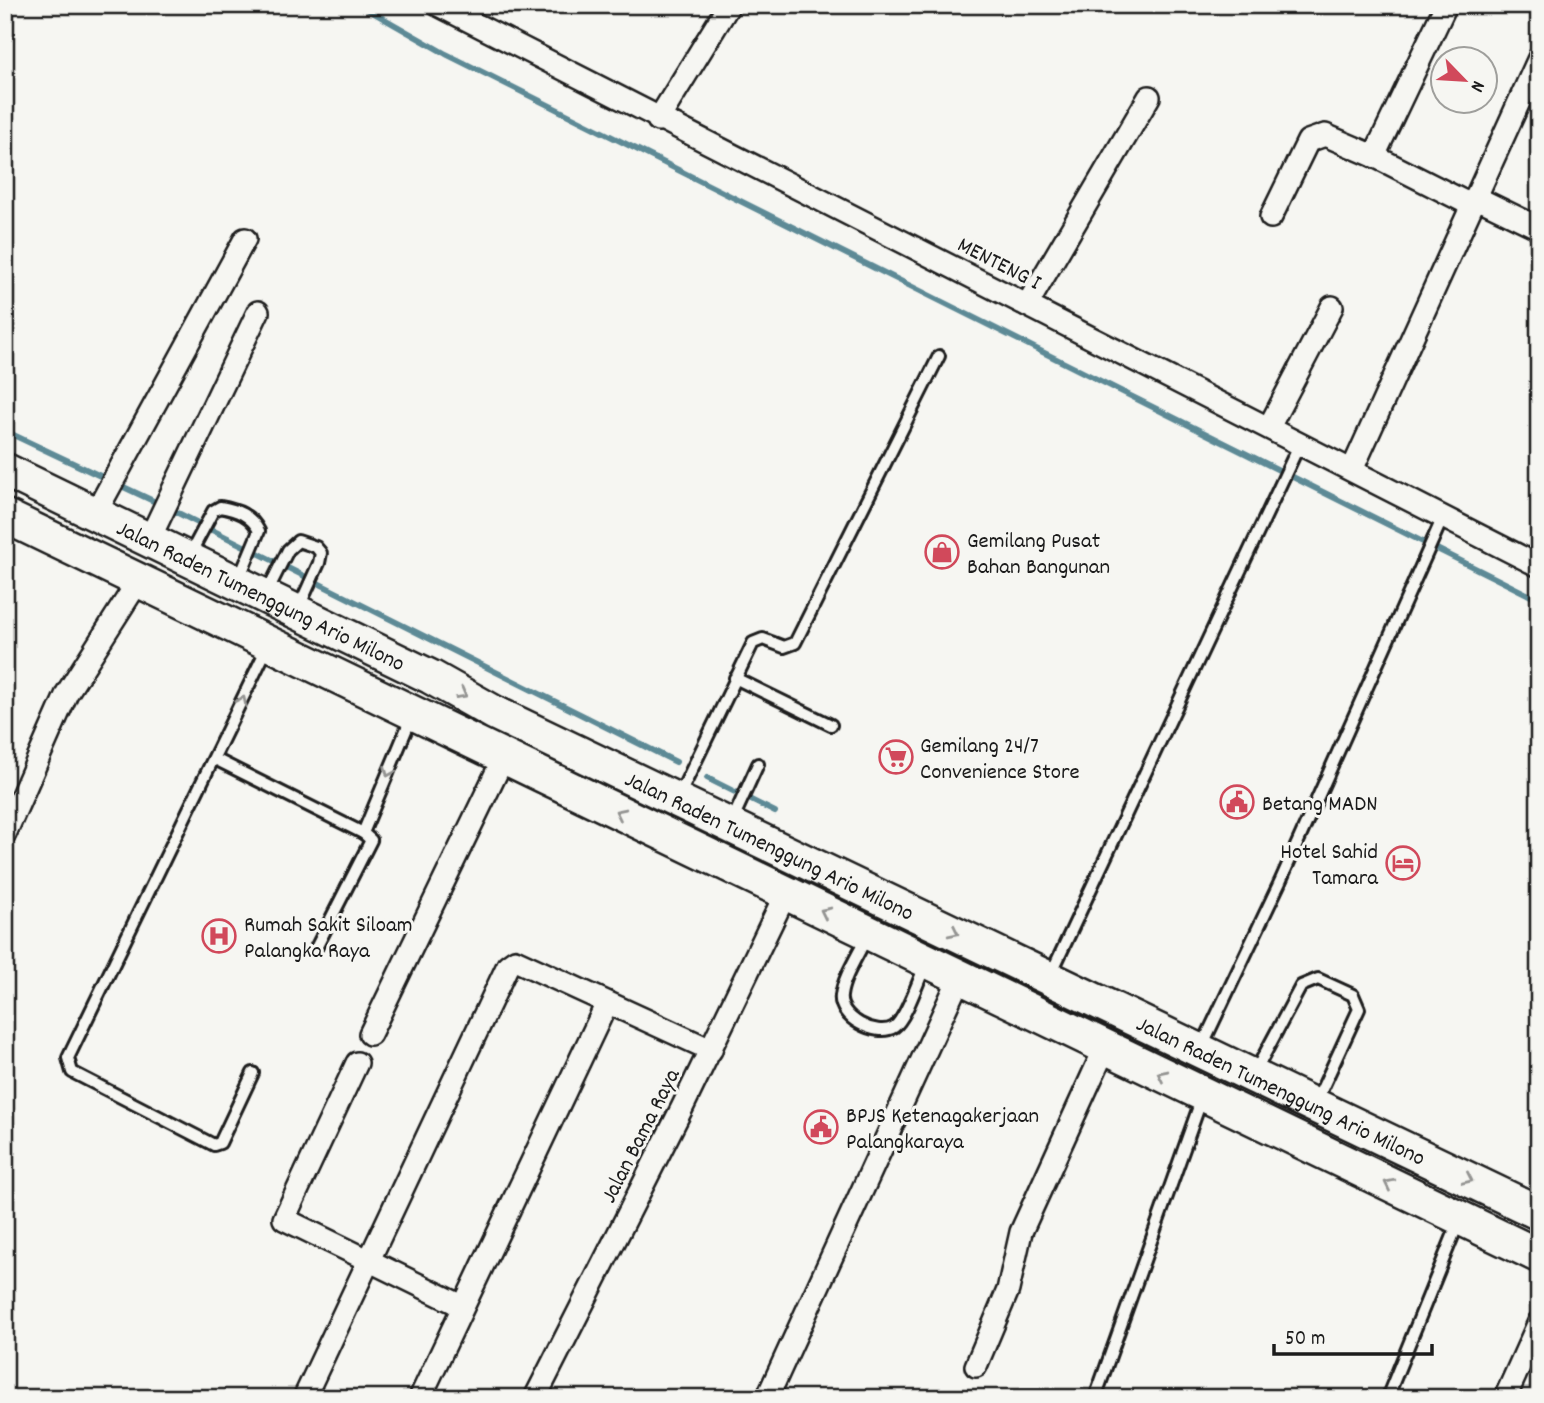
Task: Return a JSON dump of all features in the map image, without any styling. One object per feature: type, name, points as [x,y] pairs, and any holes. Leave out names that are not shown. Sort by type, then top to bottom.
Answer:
[{"type":"highway","name":"Jalan Raden Tumenggung Ario Milono","points":[[5,470],[431,677],[495,713],[1539,1213]]},
{"type":"highway","name":"Jalan Raden Tumenggung Ario Milono","points":[[5,516],[1539,1256]]},
{"type":"highway","points":[[414,712],[431,677]]},
{"type":"street","name":"MENTENG I","points":[[438,5],[658,120],[1269,426],[1352,470],[1439,526],[1539,566]]},
{"type":"street","points":[[658,120],[729,5]]},
{"type":"street","points":[[1374,156],[1447,5]]},
{"type":"street","points":[[1352,470],[1539,58]]},
{"type":"street","points":[[1027,305],[1149,97]]},
{"type":"street","points":[[1271,216],[1308,141],[1315,136],[1325,135],[1539,228]]},
{"type":"street","points":[[95,514],[245,239]]},
{"type":"street","points":[[1269,426],[1332,307]]},
{"type":"street","points":[[149,540],[258,312]]},
{"type":"street","points":[[5,834],[68,694],[139,580]]},
{"type":"street","points":[[370,1034],[504,757]]},
{"type":"street","name":"Jalan Bama Raya","points":[[535,1398],[711,1050],[786,893]]},
{"type":"street","points":[[304,1398],[370,1264],[508,965],[515,960],[524,961],[607,1003],[711,1050]]},
{"type":"street","points":[[767,1398],[960,977]]},
{"type":"street","points":[[427,1396],[462,1306],[607,1003]]},
{"type":"street","points":[[976,1366],[1008,1290],[1021,1232],[1105,1048]]},
{"type":"street","points":[[357,1063],[285,1219],[370,1264],[462,1306]]},
{"type":"street","points":[[1505,1398],[1539,1322]]},
{"type":"lane","points":[[678,799],[753,643],[763,639],[784,647],[795,643],[939,356]]},
{"type":"lane","points":[[1049,977],[1300,443]]},
{"type":"lane","points":[[188,559],[213,512],[220,507],[235,510],[254,520],[260,531],[251,590]]},
{"type":"lane","points":[[1200,1051],[1280,882],[1439,526]]},
{"type":"lane","points":[[251,590],[298,541],[307,542],[321,553],[297,612]]},
{"type":"lane","points":[[254,1073],[220,1143],[214,1145],[72,1072],[68,1067],[68,1058],[270,643]]},
{"type":"lane","points":[[735,678],[831,725]]},
{"type":"lane","points":[[363,833],[414,712]]},
{"type":"lane","points":[[215,759],[372,840],[315,950]]},
{"type":"lane","points":[[730,824],[758,764]]},
{"type":"lane","points":[[868,933],[841,995],[842,1008],[848,1016],[869,1027],[882,1030],[893,1027],[901,1017],[927,961]]},
{"type":"lane","points":[[1252,1076],[1301,986],[1318,979],[1353,995],[1359,1009],[1314,1106]]},
{"type":"lane","points":[[1095,1398],[1203,1095]]},
{"type":"lane","points":[[1387,1398],[1461,1219]]},
{"type":"waterway","points":[[360,5],[446,54],[1539,600]]},
{"type":"waterway","points":[[5,431],[166,507],[676,762]]},
{"type":"waterway","points":[[707,778],[775,812]]},
{"type":"place","name":"Gemilang Pusat Bahan Bangunan","points":[[942,552]]},
{"type":"place","name":"Gemilang 24/7 Convenience Store","points":[[896,757]]},
{"type":"place","name":"Betang MADN","points":[[1237,802]]},
{"type":"place","name":"Hotel Sahid Tamara","points":[[1403,863]]},
{"type":"place","name":"Rumah Sakit Siloam Palangka Raya","points":[[219,936]]},
{"type":"place","name":"BPJS Ketenagakerjaan Palangkaraya","points":[[821,1127]]}]
